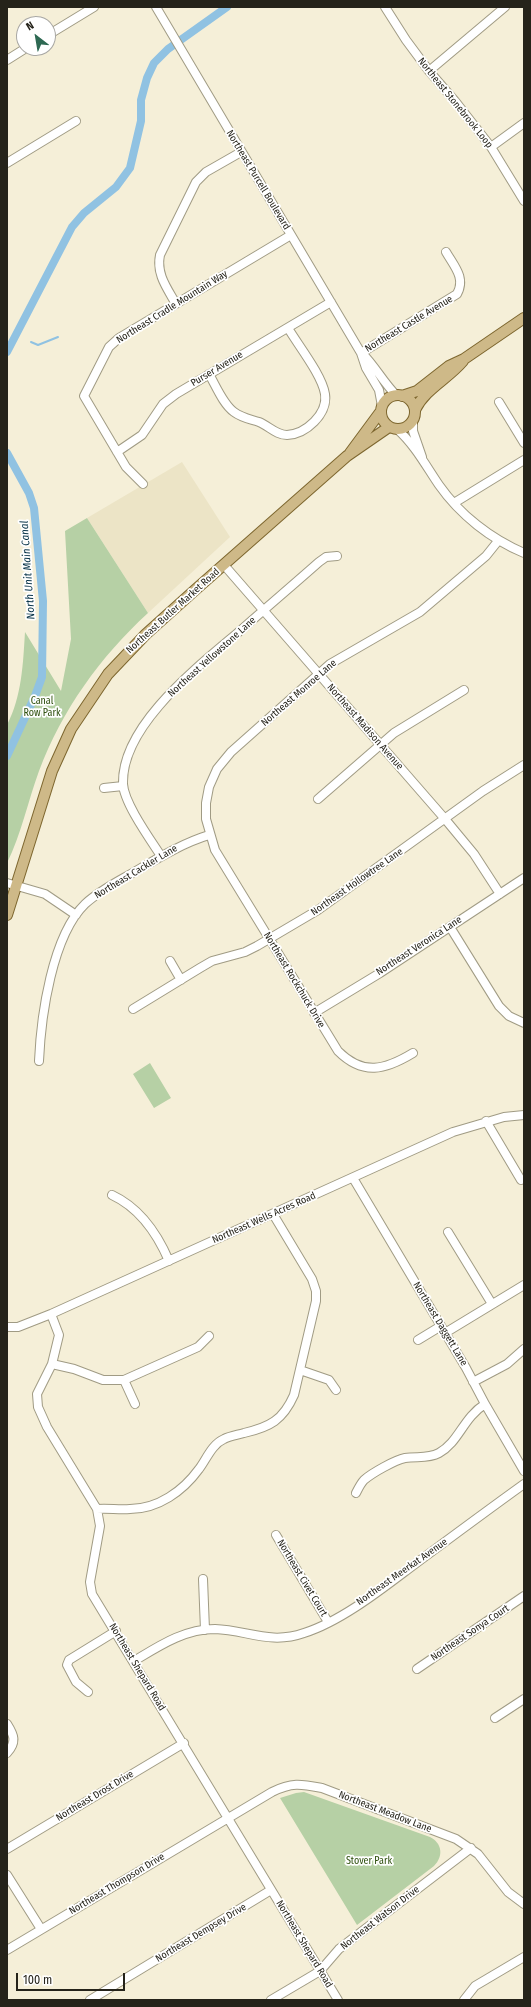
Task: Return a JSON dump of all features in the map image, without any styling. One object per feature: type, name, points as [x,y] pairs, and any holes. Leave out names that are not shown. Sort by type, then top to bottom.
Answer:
[{"type":"main road","points":[[464,359],[455,371],[422,397],[415,410],[413,421],[406,427],[393,428],[384,421],[382,409],[389,398],[417,391],[448,366],[464,359],[524,318]]},
{"type":"main road","points":[[399,396],[410,400],[415,410]]},
{"type":"main road","name":"Northeast Butler Market Road","points":[[347,456],[357,441],[373,425],[382,409]]},
{"type":"main road","name":"Northeast Butler Market Road","points":[[7,915],[11,884],[52,771],[80,714],[108,674],[166,615],[347,456],[393,428]]},
{"type":"street","points":[[56,30],[94,7]]},
{"type":"street","name":"Northeast Purcell Boulevard","points":[[156,7],[361,352],[366,368],[379,390],[382,409]]},
{"type":"street","name":"Northeast Stonebrook Loop","points":[[385,7],[406,40],[429,71],[491,147],[524,201]]},
{"type":"street","points":[[429,71],[505,7]]},
{"type":"street","points":[[7,60],[16,54]]},
{"type":"street","points":[[7,163],[76,121]]},
{"type":"street","points":[[491,147],[524,123]]},
{"type":"street","points":[[176,304],[160,275],[160,254],[201,176],[241,152]]},
{"type":"street","name":"Northeast Cradle Mountain Way","points":[[143,484],[126,467],[84,396],[113,342],[291,235]]},
{"type":"street","name":"Northeast Castle Avenue","points":[[361,352],[457,294],[462,284],[461,278],[446,252]]},
{"type":"street","name":"Purser Avenue","points":[[117,452],[142,435],[168,400],[331,302]]},
{"type":"street","points":[[209,374],[228,405],[235,413],[261,423],[282,434],[295,433],[303,430],[320,414],[325,403],[325,396],[320,380],[288,328]]},
{"type":"street","name":"Northeast Purcell Boulevard","points":[[361,352],[373,364],[386,385],[399,396]]},
{"type":"street","points":[[499,402],[524,443]]},
{"type":"street","points":[[413,421],[413,431],[422,458]]},
{"type":"street","points":[[393,428],[422,458],[440,487],[473,522],[498,541],[524,553]]},
{"type":"street","points":[[454,503],[524,460]]},
{"type":"street","name":"Northeast Monroe Lane","points":[[209,835],[206,819],[206,803],[209,787],[217,769],[231,752],[319,674],[343,655],[420,612],[486,556],[498,541]]},
{"type":"street","name":"Northeast Yellowstone Lane","points":[[161,856],[132,810],[123,786],[123,770],[129,750],[149,719],[183,680],[319,562],[326,557],[337,556]]},
{"type":"street","name":"Northeast Madison Avenue","points":[[224,565],[379,745],[445,819],[474,854],[500,894]]},
{"type":"street","points":[[318,799],[379,745],[404,726],[464,690]]},
{"type":"street","name":"Northeast Hollowtree Lane","points":[[133,1009],[212,961],[245,952],[269,940],[339,896],[483,791],[524,765]]},
{"type":"street","points":[[104,788],[123,786]]},
{"type":"street","name":"Northeast Cackler Lane","points":[[39,1061],[41,1022],[48,989],[66,931],[76,914],[97,895],[161,856],[191,841],[209,835]]},
{"type":"street","name":"Northeast Rockchuck Drive","points":[[209,835],[215,850],[338,1051],[347,1060],[358,1065],[382,1068],[398,1062],[413,1053]]},
{"type":"street","name":"Northeast Veronica Lane","points":[[314,1013],[450,927],[524,878]]},
{"type":"street","points":[[11,884],[45,894],[76,914]]},
{"type":"street","points":[[450,927],[499,1006],[509,1016],[524,1023]]},
{"type":"street","points":[[170,961],[181,980]]},
{"type":"street","name":"Northeast Wells Acres Road","points":[[7,1327],[18,1327],[51,1314],[453,1132],[486,1121],[524,1115]]},
{"type":"street","points":[[486,1121],[521,1180]]},
{"type":"street","name":"Northeast Daggett Lane","points":[[353,1178],[443,1329],[484,1404],[524,1470]]},
{"type":"street","points":[[112,1195],[128,1202],[150,1227],[160,1240],[169,1260]]},
{"type":"street","points":[[97,1509],[131,1509],[151,1506],[172,1496],[185,1486],[216,1444],[223,1439],[262,1429],[276,1421],[288,1409],[294,1395],[300,1370],[316,1301],[316,1291],[312,1279],[273,1214]]},
{"type":"street","points":[[448,1232],[492,1304]]},
{"type":"street","points":[[418,1340],[492,1304],[524,1285]]},
{"type":"street","name":"Northeast Shepard Road","points":[[51,1314],[59,1335],[52,1364],[37,1394],[38,1407],[47,1427],[97,1509],[100,1526],[90,1582],[92,1594],[184,1743],[338,2000]]},
{"type":"street","points":[[52,1364],[74,1369],[103,1380],[124,1380],[198,1346],[209,1336]]},
{"type":"street","points":[[473,1382],[511,1361],[524,1349]]},
{"type":"street","points":[[300,1370],[329,1380],[336,1390]]},
{"type":"street","points":[[124,1380],[135,1404]]},
{"type":"street","points":[[356,1493],[364,1480],[396,1461],[406,1458],[428,1457],[439,1454],[451,1444],[466,1420],[484,1404]]},
{"type":"street","name":"Northeast Meerkat Avenue","points":[[134,1662],[177,1637],[205,1630],[216,1629],[272,1639],[303,1634],[328,1622],[372,1596],[524,1484]]},
{"type":"street","name":"Northeast Civet Court","points":[[276,1535],[328,1622]]},
{"type":"street","points":[[203,1579],[205,1630]]},
{"type":"street","name":"Northeast Sonya Court","points":[[417,1669],[524,1596]]},
{"type":"street","points":[[88,1692],[76,1682],[67,1665],[69,1660],[116,1631]]},
{"type":"street","points":[[495,1718],[524,1699]]},
{"type":"street","points":[[7,1724],[14,1735],[14,1744],[7,1753]]},
{"type":"street","name":"Northeast Drost Drive","points":[[7,1849],[184,1743]]},
{"type":"street","name":"Northeast Meadow Lane","points":[[228,1818],[285,1785],[300,1783],[322,1788],[456,1839],[478,1854],[508,1892],[524,1904]]},
{"type":"street","name":"Northeast Thompson Drive","points":[[7,1950],[228,1818]]},
{"type":"street","name":"Northeast Watson Drive","points":[[271,2000],[320,1971],[339,1948],[471,1848]]},
{"type":"street","points":[[7,1875],[41,1929]]},
{"type":"street","name":"Northeast Dempsey Drive","points":[[90,2000],[271,1890]]},
{"type":"street","points":[[464,2000],[475,1986],[524,1957]]},
{"type":"shaded area","points":[[182,462],[230,537],[148,613],[87,518]]},
{"type":"green space","name":"Canal Row Park","points":[[87,518],[148,613],[130,630],[98,666],[71,706],[59,727],[39,771],[7,863],[7,725],[19,691],[25,632],[61,691],[71,639],[65,531]]},
{"type":"green space","points":[[150,1063],[171,1098],[154,1108],[133,1074]]},
{"type":"green space","name":"Stover Park","points":[[304,1792],[430,1837],[439,1846],[440,1854],[437,1862],[434,1866],[357,1925],[280,1798]]},
{"type":"waterway","name":"North Unit Main Canal","points":[[7,352],[72,227],[84,213],[116,187],[130,168],[141,121],[141,100],[147,78],[154,63],[168,49],[227,7]]},
{"type":"waterway","points":[[31,342],[38,345],[58,337]]},
{"type":"waterway","name":"North Unit Main Canal","points":[[7,453],[29,493],[34,508],[43,601],[42,677],[35,696],[7,756]]}]
